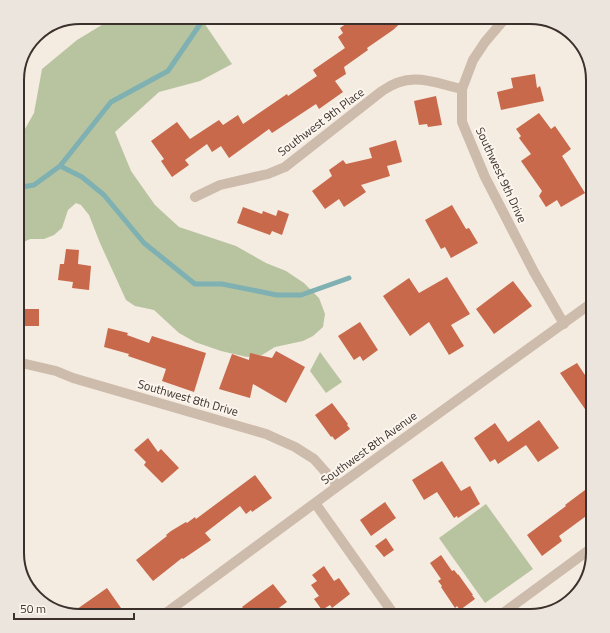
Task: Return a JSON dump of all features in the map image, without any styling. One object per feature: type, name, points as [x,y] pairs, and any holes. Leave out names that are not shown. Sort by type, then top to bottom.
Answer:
[{"type":"street","name":"Southwest 9th Drive","points":[[500,24],[485,42],[473,60],[462,89],[462,122],[482,170],[534,272],[564,324]]},
{"type":"street","name":"Southwest 9th Place","points":[[195,197],[220,185],[276,172],[285,167],[382,91],[400,81],[412,79],[423,80],[462,89]]},
{"type":"street","name":"Southwest 8th Avenue","points":[[171,609],[338,486],[586,307]]},
{"type":"street","name":"Southwest 8th Drive","points":[[24,364],[56,371],[73,378],[266,434],[295,447],[314,459],[338,486]]},
{"type":"street","points":[[315,503],[391,609]]},
{"type":"street","points":[[508,609],[586,552]]},
{"type":"green space","points":[[103,24],[205,24],[232,64],[200,81],[159,92],[115,132],[131,171],[155,205],[179,227],[236,246],[266,263],[286,271],[304,283],[319,298],[325,314],[323,327],[313,336],[303,341],[275,347],[262,355],[247,357],[221,351],[195,342],[179,333],[154,310],[135,306],[126,300],[89,215],[81,205],[76,203],[68,210],[62,228],[54,235],[44,239],[30,239],[24,242],[24,131],[34,113],[42,69],[77,40]]},
{"type":"green space","points":[[320,352],[342,382],[326,393],[310,371]]},
{"type":"green space","points":[[486,504],[533,569],[485,603],[439,538]]},
{"type":"building","points":[[346,24],[399,24],[367,48],[368,50],[344,67],[346,74],[335,81],[343,92],[319,109],[316,104],[272,133],[269,129],[229,158],[221,146],[212,152],[207,144],[185,160],[189,165],[172,177],[161,161],[164,159],[151,141],[177,122],[190,139],[219,120],[223,125],[238,115],[243,124],[287,94],[288,96],[317,76],[313,70],[345,48],[338,37],[343,33],[340,28]]},
{"type":"building","points":[[535,74],[537,88],[540,86],[544,101],[501,110],[497,92],[513,88],[511,78]]},
{"type":"building","points":[[436,96],[442,125],[428,127],[427,124],[419,125],[414,101]]},
{"type":"building","points":[[539,113],[551,129],[555,126],[571,149],[562,156],[585,193],[561,207],[557,200],[546,207],[539,196],[542,191],[521,161],[531,154],[519,138],[521,136],[516,129]]},
{"type":"building","points":[[396,140],[402,162],[387,166],[390,176],[361,185],[366,192],[344,207],[339,199],[325,209],[312,191],[332,176],[329,170],[343,160],[346,164],[372,158],[369,148]]},
{"type":"building","points":[[452,205],[466,229],[469,228],[478,243],[451,258],[445,247],[441,249],[425,220]]},
{"type":"building","points":[[243,207],[262,214],[263,211],[276,216],[278,210],[289,214],[282,235],[272,231],[270,235],[237,223]]},
{"type":"building","points":[[66,249],[79,250],[78,264],[91,266],[89,290],[72,288],[73,282],[58,280],[60,264],[64,264]]},
{"type":"building","points":[[447,277],[470,314],[451,325],[464,346],[449,355],[429,322],[410,336],[383,296],[409,278],[419,293]]},
{"type":"building","points":[[513,281],[532,306],[494,334],[476,309]]},
{"type":"building","points":[[24,309],[39,309],[39,326],[24,326]]},
{"type":"building","points":[[360,322],[378,350],[363,361],[360,356],[354,360],[338,336]]},
{"type":"building","points":[[108,328],[128,333],[127,335],[149,343],[152,336],[206,353],[194,392],[162,381],[166,369],[128,356],[129,354],[104,347]]},
{"type":"building","points":[[276,351],[305,367],[286,403],[253,384],[250,398],[219,389],[232,354],[249,360],[250,353],[272,358]]},
{"type":"building","points":[[577,363],[586,376],[586,408],[585,409],[560,373]]},
{"type":"building","points":[[332,403],[348,424],[347,425],[350,429],[335,440],[332,436],[331,437],[315,415]]},
{"type":"building","points":[[539,420],[559,448],[538,462],[526,445],[498,464],[495,459],[490,462],[474,438],[495,423],[508,442]]},
{"type":"building","points":[[148,438],[158,452],[161,449],[179,468],[162,483],[144,465],[146,462],[134,450]]},
{"type":"building","points":[[442,461],[461,491],[470,486],[480,504],[458,518],[457,516],[454,518],[437,492],[424,500],[412,480]]},
{"type":"building","points":[[255,475],[272,498],[252,512],[251,510],[246,514],[240,506],[205,533],[211,540],[183,559],[182,558],[153,581],[136,560],[167,536],[166,535],[171,531],[195,517],[196,519]]},
{"type":"building","points":[[586,489],[586,516],[559,536],[562,541],[542,556],[527,535],[566,506],[565,505]]},
{"type":"building","points":[[385,502],[396,518],[371,536],[360,520]]},
{"type":"building","points":[[386,538],[394,550],[384,557],[375,546]]},
{"type":"building","points":[[441,555],[452,571],[454,570],[458,574],[475,599],[461,609],[457,606],[455,608],[441,587],[442,586],[438,581],[441,579],[430,563]]},
{"type":"building","points":[[324,566],[334,581],[339,578],[350,594],[332,608],[330,605],[321,609],[314,599],[319,596],[311,585],[317,581],[312,575]]},
{"type":"building","points":[[273,584],[287,602],[278,609],[244,609],[242,607]]},
{"type":"building","points":[[107,588],[121,608],[120,609],[77,609]]},
{"type":"waterway","points":[[24,187],[34,185],[60,166],[111,102],[168,71],[200,24]]},
{"type":"waterway","points":[[60,166],[82,177],[104,195],[144,243],[195,284],[222,284],[277,295],[301,295],[349,278]]}]
